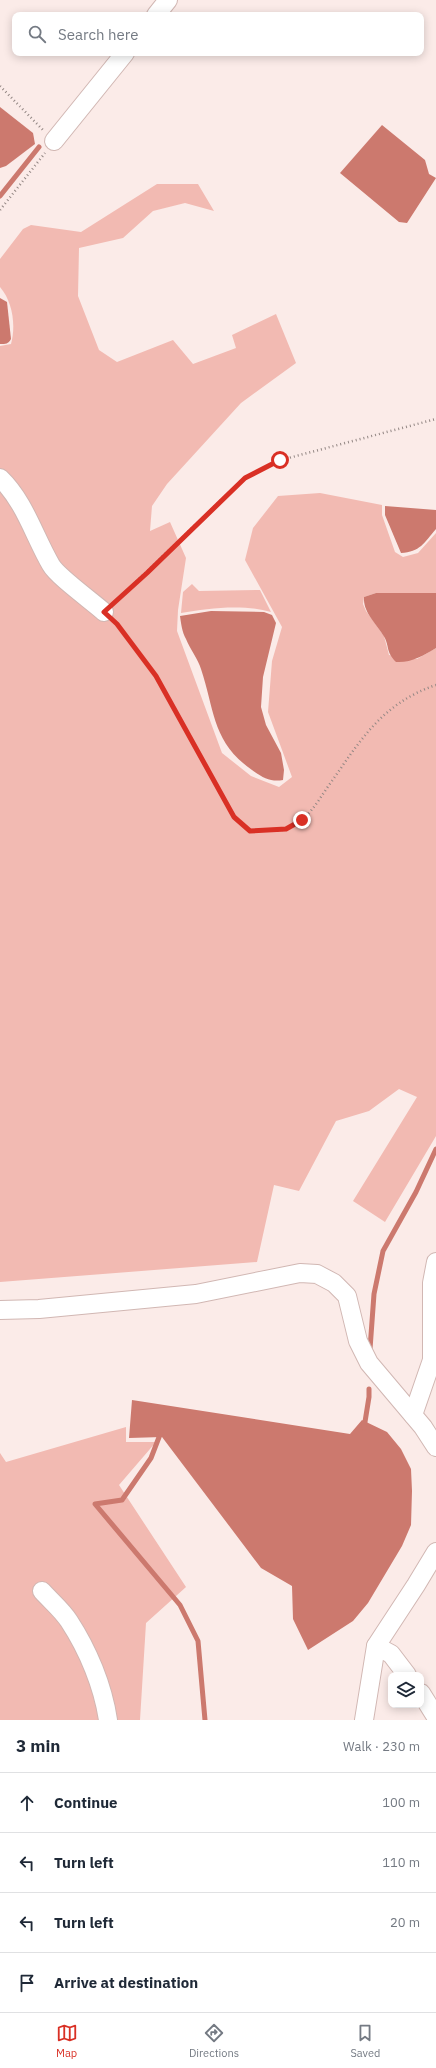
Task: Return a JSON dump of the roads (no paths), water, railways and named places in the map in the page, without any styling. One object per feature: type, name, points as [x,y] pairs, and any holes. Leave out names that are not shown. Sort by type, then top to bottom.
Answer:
[{"type":"street","points":[[158,12],[168,0]]},
{"type":"street","points":[[54,141],[123,56]]},
{"type":"street","points":[[0,478],[9,486],[30,521],[52,567],[104,612]]},
{"type":"street","points":[[413,1415],[432,1360],[432,1283],[436,1262]]},
{"type":"street","points":[[0,1310],[39,1309],[196,1294],[300,1273],[317,1274],[334,1283],[348,1296],[358,1341],[369,1363],[413,1415],[436,1447]]},
{"type":"street","points":[[364,1720],[376,1646],[436,1552]]},
{"type":"street","points":[[42,1591],[68,1620],[89,1657],[105,1702],[108,1720]]},
{"type":"street","points":[[376,1646],[391,1654],[405,1672]]},
{"type":"street","points":[[424,1698],[436,1717]]},
{"type":"waterway","points":[[0,196],[39,147]]},
{"type":"waterway","points":[[370,1349],[374,1294],[383,1251],[416,1192],[436,1149]]},
{"type":"waterway","points":[[364,1428],[369,1389]]},
{"type":"waterway","points":[[161,1432],[151,1458],[122,1500],[95,1504],[180,1605],[198,1641],[205,1720]]}]
